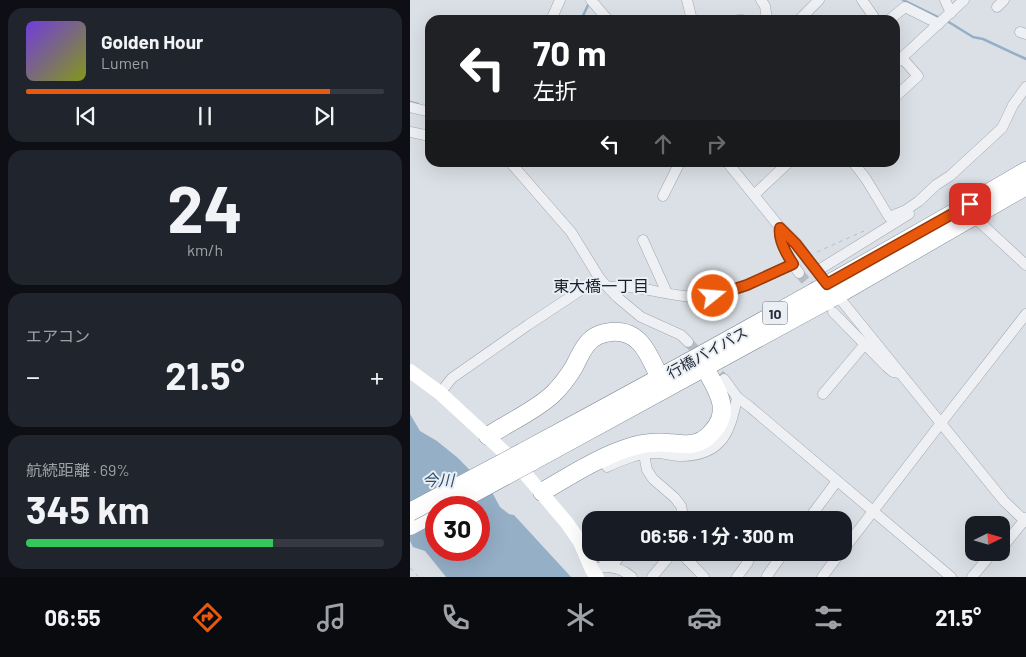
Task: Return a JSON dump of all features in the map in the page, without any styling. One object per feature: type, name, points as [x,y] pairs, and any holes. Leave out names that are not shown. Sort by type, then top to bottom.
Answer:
[{"type":"highway","name":"行橋バイパス","points":[[410,512],[527,457],[705,368],[828,290],[1026,171]]},
{"type":"highway","name":"行橋バイパス","points":[[465,496],[660,378],[973,216],[1026,186]]},
{"type":"highway","points":[[488,436],[542,404],[566,379],[587,344],[605,332],[626,333],[639,340],[660,378]]},
{"type":"highway","points":[[542,492],[617,452],[648,444],[692,444],[708,437],[720,422],[722,403],[705,368]]},
{"type":"highway","points":[[410,526],[425,518]]},
{"type":"street","points":[[553,15],[560,0]]},
{"type":"street","points":[[591,0],[604,15]]},
{"type":"street","points":[[687,0],[691,15]]},
{"type":"street","points":[[761,0],[765,6],[766,15]]},
{"type":"street","points":[[804,0],[808,12]]},
{"type":"street","points":[[805,15],[819,0]]},
{"type":"street","points":[[862,0],[872,15]]},
{"type":"street","points":[[945,0],[951,12]]},
{"type":"street","points":[[900,59],[964,0]]},
{"type":"street","points":[[895,15],[905,7],[939,24]]},
{"type":"street","points":[[900,62],[918,76],[900,92]]},
{"type":"street","points":[[857,167],[889,218],[906,210],[950,176],[1002,128],[1013,105],[1026,88]]},
{"type":"street","points":[[410,107],[425,111]]},
{"type":"street","points":[[410,132],[425,135]]},
{"type":"street","points":[[514,167],[571,232],[604,283],[641,317],[681,335],[688,342]]},
{"type":"street","points":[[663,196],[678,167]]},
{"type":"street","points":[[731,167],[780,228],[796,244],[865,344],[893,372],[901,373]]},
{"type":"street","points":[[754,195],[784,167]]},
{"type":"street","points":[[828,290],[908,214],[906,210]]},
{"type":"street","points":[[973,216],[1026,265]]},
{"type":"street","points":[[780,228],[779,234],[790,259],[799,273]]},
{"type":"street","points":[[643,240],[668,293]]},
{"type":"street","points":[[440,393],[452,378],[528,324],[584,288],[604,283],[696,297],[713,296],[747,285],[793,264]]},
{"type":"street","points":[[828,290],[901,373],[1004,500],[1025,520],[1010,538]]},
{"type":"street","points":[[852,539],[1026,314]]},
{"type":"street","points":[[823,394],[865,344]]},
{"type":"street","points":[[410,371],[440,393],[516,463],[582,542]]},
{"type":"street","points":[[724,379],[737,398],[951,577]]},
{"type":"street","points":[[607,467],[644,454],[656,453],[680,456],[706,452],[718,444],[728,432],[734,417],[737,398]]},
{"type":"street","points":[[644,454],[648,470],[653,479],[675,498],[682,511]]},
{"type":"street","points":[[815,511],[837,481]]},
{"type":"street","points":[[590,561],[595,574]]},
{"type":"street","points":[[606,561],[613,567]]},
{"type":"street","points":[[613,567],[617,561]]},
{"type":"street","points":[[652,577],[665,561]]},
{"type":"street","points":[[689,561],[704,577]]},
{"type":"street","points":[[767,577],[778,561]]},
{"type":"street","points":[[822,577],[834,561]]},
{"type":"street","points":[[972,577],[986,561]]},
{"type":"street","points":[[737,577],[748,562]]},
{"type":"street","points":[[595,574],[598,568],[613,567],[624,570],[632,577]]},
{"type":"path","points":[[817,252],[868,229]]},
{"type":"path","points":[[410,568],[419,577]]},
{"type":"water","name":"今川","points":[[410,414],[420,431],[437,441],[458,458],[493,494],[500,507],[509,514],[514,515],[571,577],[446,577],[433,561],[490,561],[490,496],[425,496],[425,551],[413,547],[410,541]]},
{"type":"waterway","points":[[903,0],[940,18]]},
{"type":"waterway","points":[[583,15],[589,3]]},
{"type":"waterway","points":[[947,21],[973,37],[983,39],[1026,59]]},
{"type":"waterway","points":[[410,102],[418,104]]},
{"type":"tunnel","points":[[799,273],[818,295]]},
{"type":"tunnel","points":[[688,342],[724,379]]},
{"type":"district","name":"東大橋一丁目","points":[[601,285]]},
{"type":"route","points":[[713,296],[747,285],[793,264],[779,234],[780,228],[796,244],[827,284],[970,204]]}]
